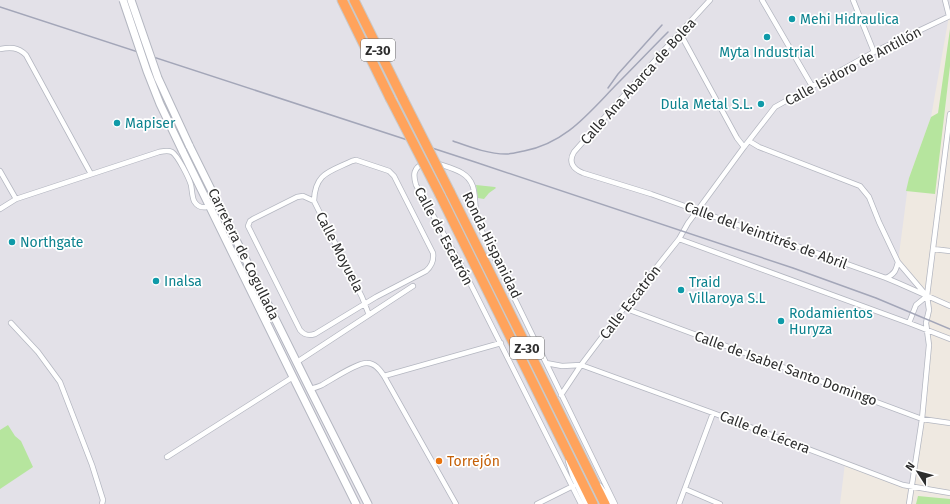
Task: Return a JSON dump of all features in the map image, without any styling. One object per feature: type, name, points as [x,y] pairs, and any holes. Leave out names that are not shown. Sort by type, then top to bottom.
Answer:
[{"type":"highway","name":"Ronda Hispanidad","points":[[342,0],[593,504]]},
{"type":"highway","name":"Ronda Hispanidad","points":[[354,0],[605,504]]},
{"type":"street","name":"Carretera de Cogullada","points":[[123,0],[146,71],[160,104],[209,207],[356,504]]},
{"type":"street","name":"Carretera de Cogullada","points":[[131,0],[158,78],[189,145],[368,504]]},
{"type":"street","name":"Calle Ana Abarca de Bolea","points":[[573,166],[571,158],[574,152],[710,0]]},
{"type":"street","points":[[762,0],[812,86]]},
{"type":"street","points":[[853,0],[874,52]]},
{"type":"street","points":[[945,0],[949,16]]},
{"type":"street","name":"Calle Isidoro de Antillón","points":[[679,239],[688,223],[775,107],[874,52],[949,16]]},
{"type":"street","points":[[680,33],[737,138],[744,147]]},
{"type":"street","points":[[0,49],[15,48],[21,50],[26,55],[91,174]]},
{"type":"street","points":[[908,504],[922,419],[929,344],[926,323],[929,310],[926,296],[949,140],[950,114]]},
{"type":"street","points":[[748,141],[759,147],[860,186],[869,197],[898,262],[926,296]]},
{"type":"street","points":[[0,209],[16,199],[166,151],[172,152],[178,159],[190,182],[196,203],[200,207],[209,207],[217,200]]},
{"type":"street","name":"Calle Moyuela","points":[[314,201],[303,196],[297,197],[252,219],[248,226],[300,330],[304,334],[315,334],[365,303],[426,271],[433,263],[433,253],[394,176],[389,171],[356,160],[322,176],[314,190],[314,201],[365,303],[369,315]]},
{"type":"street","name":"Calle de Escatrón","points":[[581,504],[460,263],[416,185],[414,172],[423,163],[431,162],[456,170],[465,175],[471,181],[475,192],[478,219],[484,236],[614,504]]},
{"type":"street","name":"Calle del Veintitrés de Abril","points":[[573,166],[582,173],[651,194],[886,278],[950,306]]},
{"type":"street","points":[[0,171],[16,199]]},
{"type":"street","points":[[679,239],[950,339]]},
{"type":"street","name":"Calle Escatrón","points":[[561,394],[624,308],[679,239]]},
{"type":"street","points":[[933,249],[950,251]]},
{"type":"street","points":[[886,278],[891,276],[896,270],[898,262]]},
{"type":"street","points":[[297,362],[413,286]]},
{"type":"street","points":[[909,323],[916,305],[926,296]]},
{"type":"street","name":"Calle de Isabel Santo Domingo","points":[[624,308],[922,419],[950,423]]},
{"type":"street","points":[[11,323],[38,352],[60,382],[92,465],[102,504]]},
{"type":"street","points":[[384,376],[501,343]]},
{"type":"street","points":[[310,389],[320,386],[360,364],[368,363],[378,368],[384,376],[456,504]]},
{"type":"street","points":[[546,363],[562,366],[581,365]]},
{"type":"street","name":"Calle de Lécera","points":[[581,365],[903,485],[950,493]]},
{"type":"street","points":[[167,457],[293,377]]},
{"type":"street","points":[[679,504],[713,413]]},
{"type":"street","name":"Calle de Escatrón","points":[[570,434],[582,450],[601,487],[614,504]]},
{"type":"street","name":"Ronda Hispanidad","points":[[566,450],[573,477],[586,504]]},
{"type":"street","points":[[538,504],[572,486]]},
{"type":"street","points":[[685,489],[712,503],[720,504]]},
{"type":"shaded area","points":[[0,0],[950,0],[950,16],[931,117],[909,178],[898,262],[927,296],[927,330],[922,419],[912,487],[845,463],[840,504],[0,504]]},
{"type":"green space","points":[[950,29],[950,66],[935,194],[906,191],[909,178],[931,117],[938,113]]},
{"type":"green space","points":[[476,185],[496,188],[484,199],[478,198]]},
{"type":"green space","points":[[8,425],[15,436],[21,441],[33,467],[0,489],[0,430]]},
{"type":"green space","points":[[918,496],[950,499],[950,504],[916,504]]},
{"type":"railway","points":[[0,7],[475,162],[793,268],[876,298],[950,329]]},
{"type":"railway","points":[[608,88],[618,74],[662,25]]},
{"type":"railway","points":[[453,141],[472,148],[499,154],[511,154],[552,142],[585,117],[668,32]]},
{"type":"place","name":"Mehi Hidraulica","points":[[792,19]]},
{"type":"place","name":"Myta Industrial","points":[[767,37]]},
{"type":"place","name":"Dula Metal S.L.","points":[[761,104]]},
{"type":"place","name":"Mapiser","points":[[117,123]]},
{"type":"place","name":"Northgate","points":[[12,242]]},
{"type":"place","name":"Inalsa","points":[[156,281]]},
{"type":"place","name":"Traid Villaroya S.L","points":[[681,290]]},
{"type":"place","name":"Rodamientos Huryza","points":[[781,321]]},
{"type":"place","name":"Torrejón","points":[[439,461]]}]
